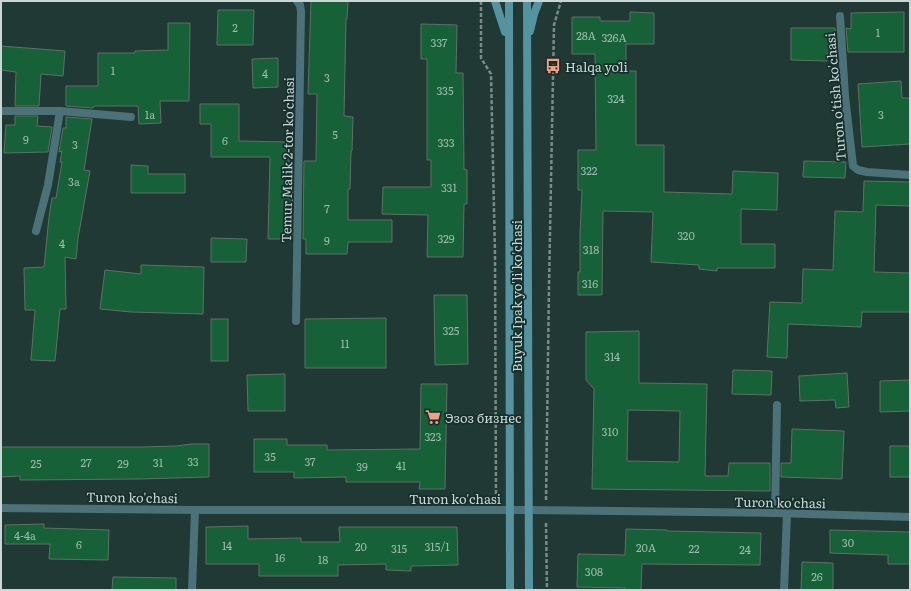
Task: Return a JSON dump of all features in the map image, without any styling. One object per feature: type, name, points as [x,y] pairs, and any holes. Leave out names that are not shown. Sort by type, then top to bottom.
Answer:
[{"type":"main road","points":[[494,1],[503,24],[508,46]]},
{"type":"main road","name":"Buyuk Ipak yo'li ko'chasi","points":[[509,1],[510,590]]},
{"type":"main road","name":"Buyuk Ipak yo'li ko'chasi","points":[[527,1],[528,590]]},
{"type":"main road","points":[[527,44],[534,14],[539,1]]},
{"type":"street","name":"Temur Malik 2-tor ko'chasi","points":[[296,321],[301,11],[300,5],[297,1]]},
{"type":"street","name":"Turon o'tish ko'chasi","points":[[840,16],[845,96],[853,166],[858,170],[866,172],[910,175]]},
{"type":"street","points":[[1,111],[60,111],[131,117]]},
{"type":"street","points":[[36,231],[48,185],[60,111]]},
{"type":"street","points":[[775,513],[777,404]]},
{"type":"street","name":"Turon ko'chasi","points":[[1,508],[195,510],[546,510],[775,513],[910,517]]},
{"type":"street","points":[[192,590],[195,510]]},
{"type":"street","points":[[784,590],[787,514]]},
{"type":"path","points":[[481,1],[481,58],[491,74],[495,254],[496,510]]},
{"type":"path","points":[[547,590],[546,510],[554,25],[561,1]]},
{"type":"building","points":[[311,1],[348,1],[346,19],[344,116],[353,117],[350,189],[348,189],[348,220],[392,220],[392,242],[348,242],[347,254],[306,254],[306,239],[303,239],[304,161],[316,161],[317,94],[308,94]]},
{"type":"building","points":[[218,10],[254,10],[253,45],[217,45]]},
{"type":"building","points":[[630,12],[654,13],[654,44],[626,44],[626,71],[636,71],[636,145],[664,145],[664,192],[732,194],[733,171],[778,173],[777,210],[741,209],[741,244],[775,244],[775,268],[717,268],[717,271],[699,269],[699,265],[651,262],[653,212],[603,211],[602,295],[578,295],[582,190],[578,190],[578,150],[596,150],[595,54],[572,54],[572,17],[600,17],[600,21],[630,21]]},
{"type":"building","points":[[904,12],[904,52],[848,52],[846,28],[851,29],[851,13]]},
{"type":"building","points":[[168,23],[190,23],[189,101],[160,101],[161,123],[139,124],[138,106],[94,106],[93,108],[66,106],[66,86],[98,86],[98,53],[135,53],[135,51],[168,50]]},
{"type":"building","points":[[421,24],[457,25],[456,73],[463,73],[464,169],[467,170],[467,204],[464,204],[463,257],[427,257],[428,215],[382,214],[383,187],[431,187],[431,160],[427,160],[427,59],[421,59]]},
{"type":"building","points":[[791,28],[835,28],[837,53],[827,53],[827,61],[791,60]]},
{"type":"building","points":[[1,46],[65,51],[63,76],[41,74],[39,106],[15,106],[16,72],[1,70]]},
{"type":"building","points":[[278,58],[278,87],[253,88],[252,59]]},
{"type":"building","points":[[901,81],[902,98],[910,98],[910,144],[862,147],[858,84]]},
{"type":"building","points":[[200,104],[239,104],[239,141],[288,142],[288,161],[293,161],[292,239],[268,239],[270,157],[211,157],[211,124],[200,124]]},
{"type":"building","points":[[15,116],[38,116],[37,126],[52,127],[48,152],[4,153],[6,125],[15,125]]},
{"type":"building","points":[[66,117],[92,119],[84,170],[90,171],[78,238],[76,259],[65,257],[66,309],[60,309],[55,361],[31,360],[35,310],[25,310],[24,268],[44,267],[52,198],[56,198],[62,162],[60,162],[62,151],[59,152],[63,128],[66,128]]},
{"type":"building","points":[[804,161],[846,162],[845,178],[803,177]]},
{"type":"building","points":[[131,165],[148,166],[148,174],[185,174],[185,193],[131,193]]},
{"type":"building","points":[[864,181],[910,182],[910,206],[876,205],[874,272],[910,273],[910,312],[862,312],[861,327],[788,324],[787,358],[767,357],[770,302],[802,303],[803,269],[833,270],[835,211],[863,212]]},
{"type":"building","points":[[211,238],[247,239],[246,262],[211,262]]},
{"type":"building","points":[[141,265],[204,267],[203,314],[131,312],[100,309],[105,270],[141,274]]},
{"type":"building","points":[[434,295],[467,295],[468,364],[435,365]]},
{"type":"building","points":[[386,318],[386,368],[305,368],[305,319]]},
{"type":"building","points":[[211,319],[228,319],[228,361],[211,361]]},
{"type":"building","points":[[639,331],[639,383],[707,384],[705,476],[728,476],[729,463],[770,463],[770,491],[592,489],[594,389],[586,380],[586,332]],"holes":[[[628,410],[680,411],[679,462],[627,461]]]},
{"type":"building","points":[[733,370],[772,371],[771,395],[732,394]]},
{"type":"building","points":[[847,373],[849,407],[836,408],[835,400],[800,401],[799,376]]},
{"type":"building","points":[[285,374],[285,411],[248,411],[247,375]]},
{"type":"building","points":[[910,380],[910,411],[880,412],[880,381]]},
{"type":"building","points":[[421,384],[447,384],[445,489],[419,489],[420,482],[346,482],[346,477],[294,478],[294,472],[254,472],[254,439],[287,439],[287,445],[327,445],[327,450],[420,449]]},
{"type":"building","points":[[792,429],[844,431],[842,479],[781,477],[781,463],[791,463]]},
{"type":"building","points":[[209,444],[209,477],[20,480],[20,476],[1,477],[1,447],[141,447]]},
{"type":"building","points":[[890,446],[910,446],[910,477],[890,477]]},
{"type":"building","points":[[44,524],[44,528],[109,530],[108,560],[49,559],[50,544],[5,544],[5,525]]},
{"type":"building","points":[[248,526],[248,539],[301,538],[301,542],[340,542],[339,527],[457,527],[458,565],[411,566],[411,571],[386,570],[386,564],[338,565],[338,576],[259,576],[259,564],[206,564],[206,527]]},
{"type":"building","points":[[626,529],[761,533],[760,565],[642,564],[641,590],[625,590],[625,588],[577,587],[578,554],[625,555]]},
{"type":"building","points":[[830,530],[910,532],[910,564],[888,564],[888,555],[830,553]]},
{"type":"building","points":[[802,562],[833,563],[833,590],[801,590]]},
{"type":"building","points":[[113,577],[176,578],[176,590],[112,590]]},
{"type":"place","name":"Halqa yoʻli","points":[[553,66]]},
{"type":"place","name":"Эзоз бизнес","points":[[433,417]]}]
